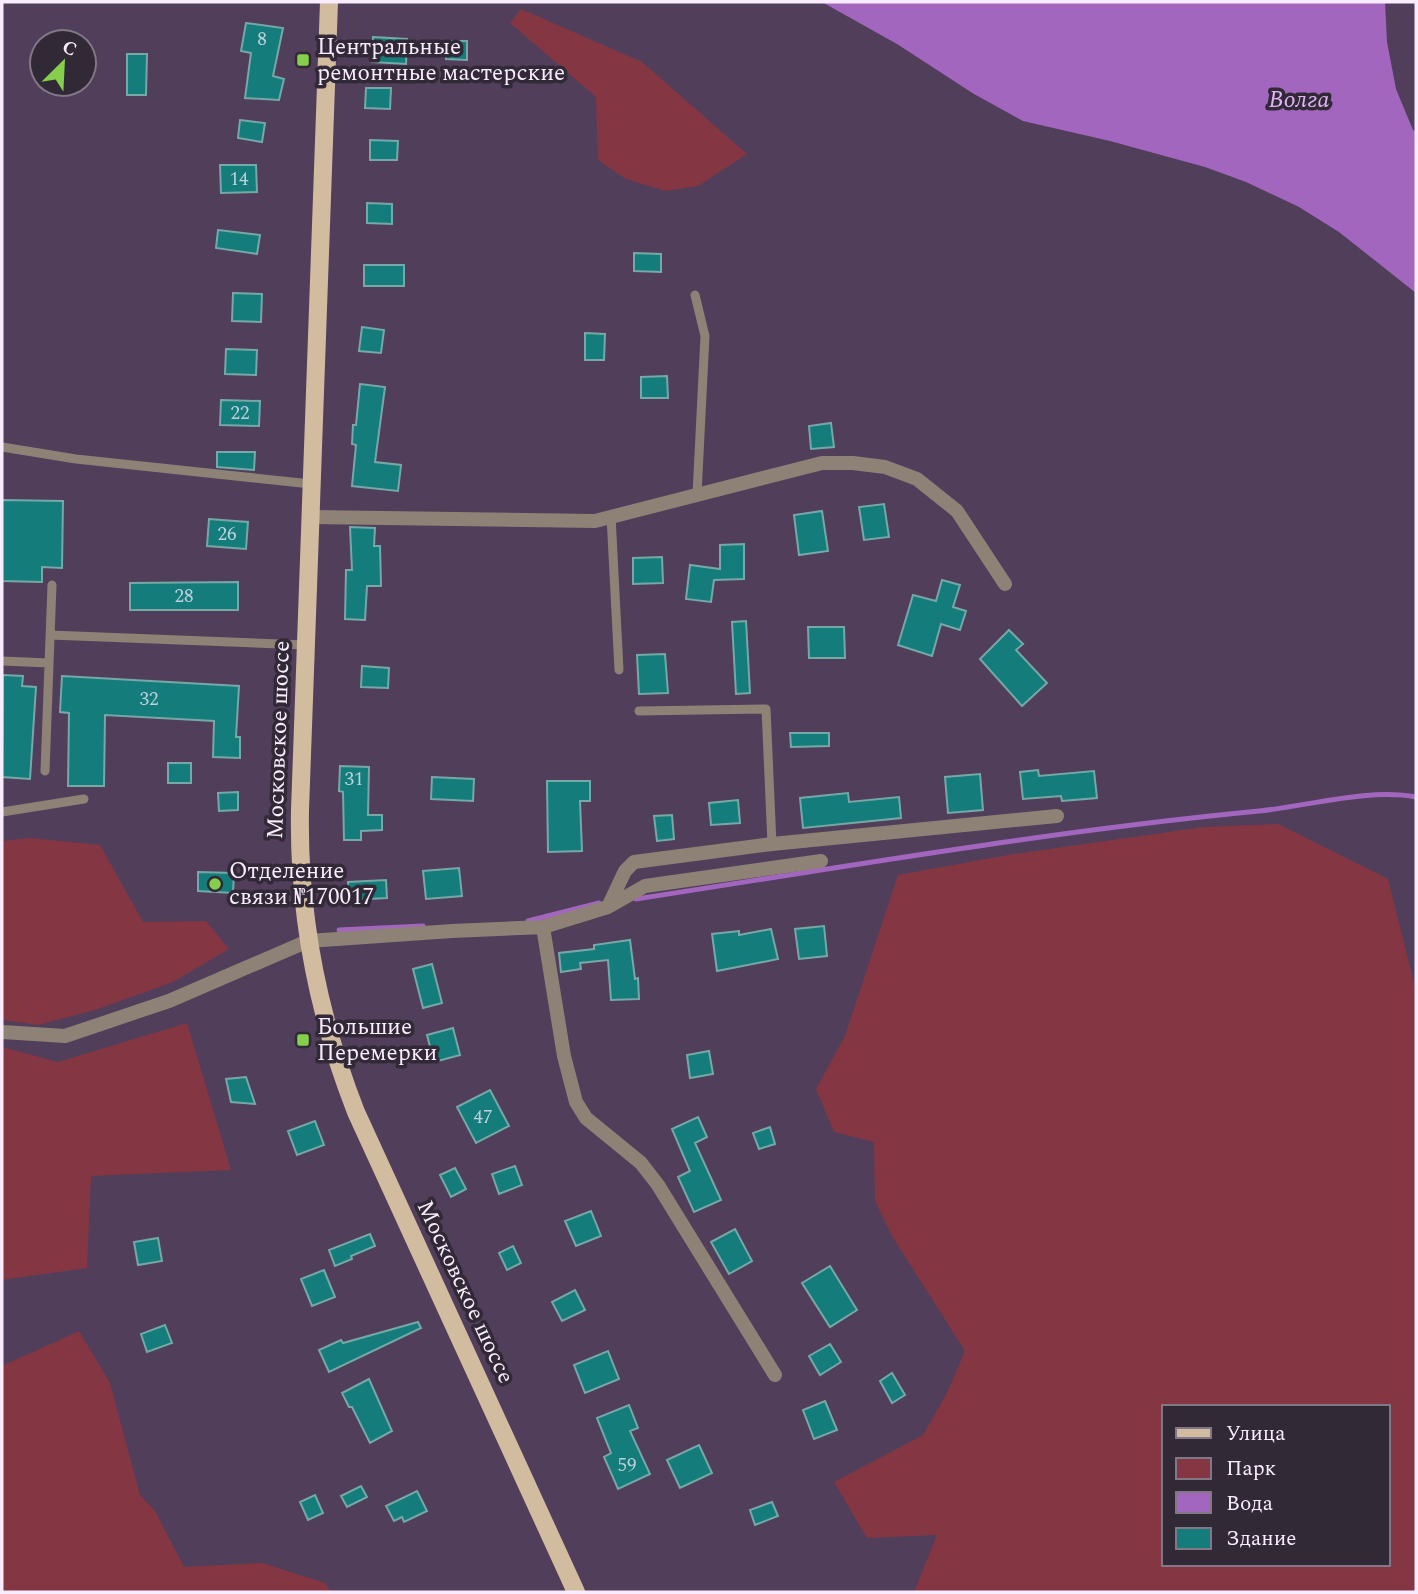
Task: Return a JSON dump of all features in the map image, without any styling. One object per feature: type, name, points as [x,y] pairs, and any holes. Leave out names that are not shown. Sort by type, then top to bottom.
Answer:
[{"type":"main road","name":"Московское шоссе","points":[[329,2],[300,834],[308,941],[329,1037],[356,1112],[576,1592]]},
{"type":"street","points":[[311,517],[595,521],[822,463],[853,463],[885,467],[917,479],[957,511],[1005,584]]},
{"type":"street","points":[[608,907],[625,871],[634,862],[772,844],[1058,816]]},
{"type":"street","points":[[2,1032],[65,1036],[169,1001],[308,941],[439,931],[543,927],[608,907],[645,886],[821,861]]},
{"type":"street","points":[[543,927],[565,1056],[576,1102],[586,1118],[641,1163],[658,1185],[775,1375]]},
{"type":"lane","points":[[695,295],[705,337],[697,495]]},
{"type":"lane","points":[[2,447],[76,459],[312,484]]},
{"type":"lane","points":[[611,516],[619,670]]},
{"type":"lane","points":[[45,771],[52,584]]},
{"type":"lane","points":[[50,635],[306,645]]},
{"type":"lane","points":[[2,661],[49,663]]},
{"type":"lane","points":[[639,711],[766,709],[772,844]]},
{"type":"lane","points":[[2,812],[84,799]]},
{"type":"green space","points":[[521,9],[642,62],[747,154],[698,186],[666,191],[626,179],[598,160],[596,97],[510,23]]},
{"type":"green space","points":[[1278,824],[1388,879],[1416,991],[1416,1592],[914,1592],[937,1535],[867,1538],[834,1482],[923,1435],[948,1391],[965,1351],[892,1236],[875,1201],[874,1142],[834,1132],[816,1089],[845,1036],[898,875],[1008,855],[1204,827]]},
{"type":"green space","points":[[30,838],[100,845],[143,922],[206,921],[229,949],[173,982],[98,1009],[38,1025],[2,1020],[2,841]]},
{"type":"green space","points":[[187,1023],[231,1170],[91,1176],[87,1268],[2,1280],[2,1047],[58,1062]]},
{"type":"green space","points":[[79,1331],[110,1383],[140,1495],[155,1511],[184,1567],[262,1563],[325,1583],[331,1592],[2,1592],[2,1366]]},
{"type":"water","name":"Волга","points":[[822,2],[1385,2],[1387,42],[1396,89],[1416,132],[1416,293],[1339,232],[1299,207],[1246,182],[1205,167],[1023,121]]},
{"type":"building","points":[[246,23],[283,28],[273,76],[284,79],[279,100],[245,98],[251,53],[241,51]]},
{"type":"building","points":[[373,37],[407,39],[406,64],[372,62]]},
{"type":"building","points":[[446,41],[467,41],[467,60],[446,59]]},
{"type":"building","points":[[127,54],[147,54],[146,95],[127,95]]},
{"type":"building","points":[[366,88],[391,88],[390,109],[365,108]]},
{"type":"building","points":[[240,120],[265,123],[262,142],[238,138]]},
{"type":"building","points":[[370,140],[398,141],[397,160],[370,160]]},
{"type":"building","points":[[220,165],[256,165],[257,192],[221,193]]},
{"type":"building","points":[[367,203],[392,204],[392,224],[367,223]]},
{"type":"building","points":[[218,230],[260,235],[257,254],[216,248]]},
{"type":"building","points":[[634,253],[661,254],[661,272],[634,271]]},
{"type":"building","points":[[364,265],[404,265],[404,286],[364,286]]},
{"type":"building","points":[[233,293],[262,294],[261,322],[232,321]]},
{"type":"building","points":[[362,327],[384,330],[381,353],[359,351]]},
{"type":"building","points":[[585,333],[605,334],[604,360],[585,360]]},
{"type":"building","points":[[226,349],[257,350],[256,375],[225,374]]},
{"type":"building","points":[[667,376],[668,398],[641,398],[641,377]]},
{"type":"building","points":[[360,384],[385,387],[375,462],[401,465],[398,491],[352,486],[356,445],[352,444],[353,425],[356,425]]},
{"type":"building","points":[[221,400],[260,401],[259,426],[220,425]]},
{"type":"building","points":[[831,423],[834,447],[811,449],[809,426]]},
{"type":"building","points":[[217,452],[255,452],[254,470],[217,467]]},
{"type":"building","points":[[2,500],[63,501],[62,568],[42,567],[42,582],[2,581]]},
{"type":"building","points":[[884,504],[889,537],[864,540],[859,507]]},
{"type":"building","points":[[822,511],[828,551],[799,555],[794,515]]},
{"type":"building","points":[[209,519],[248,522],[246,549],[207,546]]},
{"type":"building","points":[[350,527],[375,528],[374,546],[380,546],[381,586],[367,586],[365,620],[345,619],[346,570],[352,570]]},
{"type":"building","points":[[744,544],[744,579],[714,580],[711,602],[686,599],[690,565],[720,569],[720,545]]},
{"type":"building","points":[[662,557],[663,583],[633,584],[633,558]]},
{"type":"building","points":[[942,580],[960,585],[953,607],[966,611],[960,630],[941,624],[932,656],[898,645],[913,595],[936,601]]},
{"type":"building","points":[[238,582],[238,610],[130,610],[130,583]]},
{"type":"building","points":[[746,621],[750,693],[736,694],[732,622]]},
{"type":"building","points":[[808,627],[844,627],[845,658],[809,658]]},
{"type":"building","points":[[1009,630],[1023,644],[1016,650],[1047,683],[1022,706],[980,659]]},
{"type":"building","points":[[665,654],[668,693],[639,694],[637,655]]},
{"type":"building","points":[[362,666],[389,668],[388,688],[361,687]]},
{"type":"building","points":[[3,675],[23,676],[22,686],[36,687],[30,779],[2,777]]},
{"type":"building","points":[[62,676],[239,686],[236,737],[240,737],[240,758],[213,757],[214,721],[105,715],[104,786],[68,786],[69,713],[60,712]]},
{"type":"building","points":[[790,733],[829,733],[829,746],[791,747]]},
{"type":"building","points":[[168,763],[191,763],[191,783],[168,783]]},
{"type":"building","points":[[340,766],[369,767],[368,815],[382,815],[382,830],[361,831],[361,840],[344,840],[343,792],[339,791]]},
{"type":"building","points":[[1038,770],[1039,776],[1094,771],[1097,798],[1062,801],[1061,796],[1023,799],[1020,772]]},
{"type":"building","points":[[980,774],[983,810],[948,813],[945,777]]},
{"type":"building","points":[[432,777],[474,779],[473,801],[431,799]]},
{"type":"building","points":[[547,781],[590,781],[590,801],[580,801],[582,851],[548,852]]},
{"type":"building","points":[[238,792],[238,810],[219,811],[218,793]]},
{"type":"building","points":[[848,793],[849,802],[899,797],[901,818],[803,828],[800,798]]},
{"type":"building","points":[[738,800],[740,823],[711,825],[709,803]]},
{"type":"building","points":[[672,815],[674,839],[657,841],[654,816]]},
{"type":"building","points":[[459,868],[462,896],[426,899],[423,871]]},
{"type":"building","points":[[198,872],[234,873],[233,893],[198,891]]},
{"type":"building","points":[[386,880],[387,898],[349,900],[348,882]]},
{"type":"building","points":[[824,926],[827,956],[799,959],[795,929]]},
{"type":"building","points":[[771,929],[778,959],[717,971],[712,934],[739,931],[739,935]]},
{"type":"building","points":[[630,940],[635,979],[638,978],[639,999],[611,1000],[608,960],[580,963],[581,969],[561,972],[559,953],[594,949],[594,945]]},
{"type":"building","points":[[432,964],[442,1003],[423,1008],[413,969]]},
{"type":"building","points":[[453,1028],[460,1055],[434,1062],[427,1035]]},
{"type":"building","points":[[709,1051],[713,1074],[690,1078],[687,1055]]},
{"type":"building","points":[[246,1077],[255,1104],[231,1102],[226,1079]]},
{"type":"building","points":[[490,1090],[509,1126],[476,1143],[457,1107]]},
{"type":"building","points":[[698,1117],[707,1137],[695,1143],[721,1200],[694,1212],[678,1177],[690,1171],[672,1129]]},
{"type":"building","points":[[315,1121],[324,1145],[297,1155],[288,1131]]},
{"type":"building","points":[[770,1127],[775,1144],[759,1149],[753,1133]]},
{"type":"building","points":[[515,1166],[522,1185],[499,1194],[492,1174]]},
{"type":"building","points":[[455,1168],[466,1189],[451,1197],[440,1175]]},
{"type":"building","points":[[591,1211],[601,1236],[576,1246],[565,1221]]},
{"type":"building","points":[[735,1229],[752,1261],[729,1274],[711,1242]]},
{"type":"building","points":[[370,1234],[375,1246],[335,1266],[329,1250]]},
{"type":"building","points":[[158,1238],[162,1261],[138,1265],[134,1242]]},
{"type":"building","points":[[513,1246],[521,1263],[507,1270],[499,1253]]},
{"type":"building","points":[[830,1266],[857,1310],[830,1327],[802,1283]]},
{"type":"building","points":[[324,1270],[335,1297],[312,1306],[301,1279]]},
{"type":"building","points":[[575,1290],[585,1310],[562,1321],[552,1302]]},
{"type":"building","points":[[418,1322],[421,1328],[329,1372],[319,1350],[341,1340],[343,1343]]},
{"type":"building","points":[[165,1325],[172,1343],[147,1352],[141,1334]]},
{"type":"building","points":[[830,1344],[841,1362],[820,1375],[809,1356]]},
{"type":"building","points":[[608,1351],[619,1379],[585,1393],[574,1365]]},
{"type":"building","points":[[892,1373],[905,1395],[892,1403],[880,1381]]},
{"type":"building","points":[[369,1379],[392,1431],[370,1443],[342,1393]]},
{"type":"building","points":[[825,1401],[837,1430],[814,1439],[803,1410]]},
{"type":"building","points":[[629,1405],[638,1428],[630,1431],[650,1474],[618,1489],[604,1457],[611,1453],[597,1418]]},
{"type":"building","points":[[699,1445],[712,1473],[680,1488],[667,1460]]},
{"type":"building","points":[[361,1486],[367,1497],[347,1507],[341,1496]]},
{"type":"building","points":[[417,1491],[427,1511],[404,1522],[402,1517],[394,1521],[386,1506]]},
{"type":"building","points":[[315,1495],[323,1513],[308,1520],[300,1502]]},
{"type":"building","points":[[772,1502],[778,1516],[755,1525],[750,1510]]},
{"type":"waterway","points":[[636,899],[947,850],[1103,829],[1359,796],[1416,797]]},
{"type":"waterway","points":[[528,921],[599,903]]},
{"type":"waterway","points":[[339,930],[423,926]]},
{"type":"place","name":"Центральные ремонтные мастерские","points":[[303,60]]},
{"type":"place","name":"Отделение связи №170017","points":[[215,884]]},
{"type":"place","name":"Большие Перемерки","points":[[303,1040]]}]
